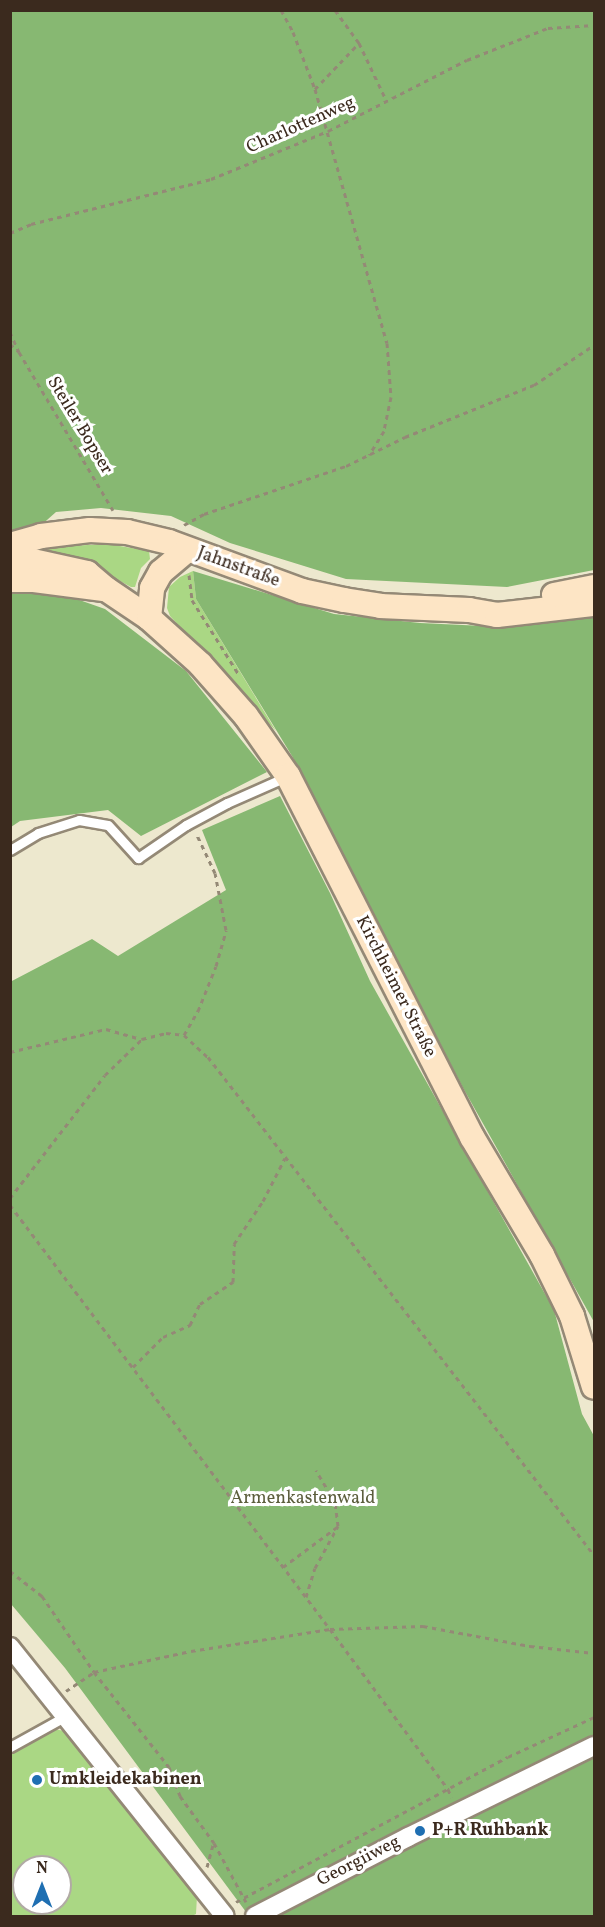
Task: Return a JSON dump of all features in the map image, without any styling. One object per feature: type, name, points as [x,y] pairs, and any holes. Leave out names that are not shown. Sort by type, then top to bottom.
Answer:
[{"type":"main road","name":"Jahnstraße","points":[[10,545],[41,536],[90,530],[127,532],[178,546],[251,574],[333,598],[380,606],[469,610],[497,615],[594,604]]},
{"type":"main road","points":[[148,618],[152,588],[178,546]]},
{"type":"main road","name":"Kirchheimer Straße","points":[[10,556],[87,573],[148,618],[200,664],[246,716],[288,776],[472,1137],[542,1255],[572,1316],[594,1388]]},
{"type":"main road","points":[[10,580],[34,580],[82,588],[106,589]]},
{"type":"main road","name":"Jahnstraße","points":[[469,610],[594,587]]},
{"type":"street","points":[[10,1647],[223,1914]]},
{"type":"street","name":"Georgiiweg","points":[[255,1917],[456,1813],[594,1746]]},
{"type":"lane","points":[[10,850],[38,833],[79,820],[108,825],[138,858],[191,822],[227,802],[288,776]]},
{"type":"lane","points":[[10,1746],[66,1716]]},
{"type":"path","points":[[281,10],[293,32],[315,88],[387,343],[391,397],[384,431],[368,456]]},
{"type":"path","points":[[335,10],[359,43],[387,102]]},
{"type":"path","name":"Charlottenweg","points":[[10,233],[32,224],[211,179],[328,131],[467,60],[548,28],[594,25]]},
{"type":"path","points":[[315,88],[359,43]]},
{"type":"path","name":"Steiler Bopser","points":[[10,332],[19,352],[127,532]]},
{"type":"path","points":[[10,344],[19,352]]},
{"type":"path","points":[[243,681],[192,600],[178,546],[186,523],[204,514],[368,456],[405,437],[534,385],[594,345]]},
{"type":"path","points":[[184,1035],[198,1011],[216,966],[226,930],[215,873],[191,822]]},
{"type":"path","points":[[10,1052],[106,1029],[142,1039],[166,1033],[184,1035],[208,1058],[594,1555]]},
{"type":"path","points":[[10,1198],[105,1075],[142,1039]]},
{"type":"path","points":[[133,1367],[163,1337],[190,1325],[200,1304],[233,1282],[234,1244],[263,1201],[285,1157]]},
{"type":"path","points":[[10,1205],[448,1789],[456,1813]]},
{"type":"path","points":[[306,1597],[315,1568],[338,1526],[335,1502],[316,1470]]},
{"type":"path","points":[[283,1567],[338,1526]]},
{"type":"path","points":[[10,1571],[42,1596],[94,1672],[169,1767],[180,1796],[214,1843],[243,1898]]},
{"type":"path","points":[[52,1700],[94,1672],[191,1651],[330,1629],[423,1626],[530,1646],[594,1653]]},
{"type":"path","points":[[223,1914],[243,1898],[508,1756],[594,1717]]},
{"type":"green space","points":[[11,11],[594,11],[594,570],[507,587],[346,579],[230,543],[171,516],[101,508],[56,512],[11,552]]},
{"type":"green space","points":[[108,544],[149,551],[150,559],[141,568],[135,587],[94,567],[33,552],[68,546]]},
{"type":"green space","points":[[11,564],[48,589],[105,609],[186,671],[267,772],[141,836],[108,810],[20,821],[11,827]]},
{"type":"green space","points":[[193,571],[196,599],[276,731],[170,616],[167,608],[169,587],[180,577]]},
{"type":"green space","points":[[193,571],[334,614],[420,623],[505,627],[594,616],[594,1322],[462,1086],[292,756],[196,599]]},
{"type":"green space","name":"Armenkastenwald","points":[[280,796],[330,893],[370,981],[554,1310],[582,1414],[594,1436],[594,1916],[249,1916],[65,1668],[11,1604],[10,982],[92,939],[118,956],[226,890],[202,830]]},
{"type":"green space","points":[[53,1729],[65,1731],[197,1896],[196,1914],[192,1916],[11,1916],[11,1752]]},
{"type":"place","name":"Umkleidekabinen","points":[[37,1780]]},
{"type":"place","name":"P+R Ruhbank","points":[[420,1831]]}]
